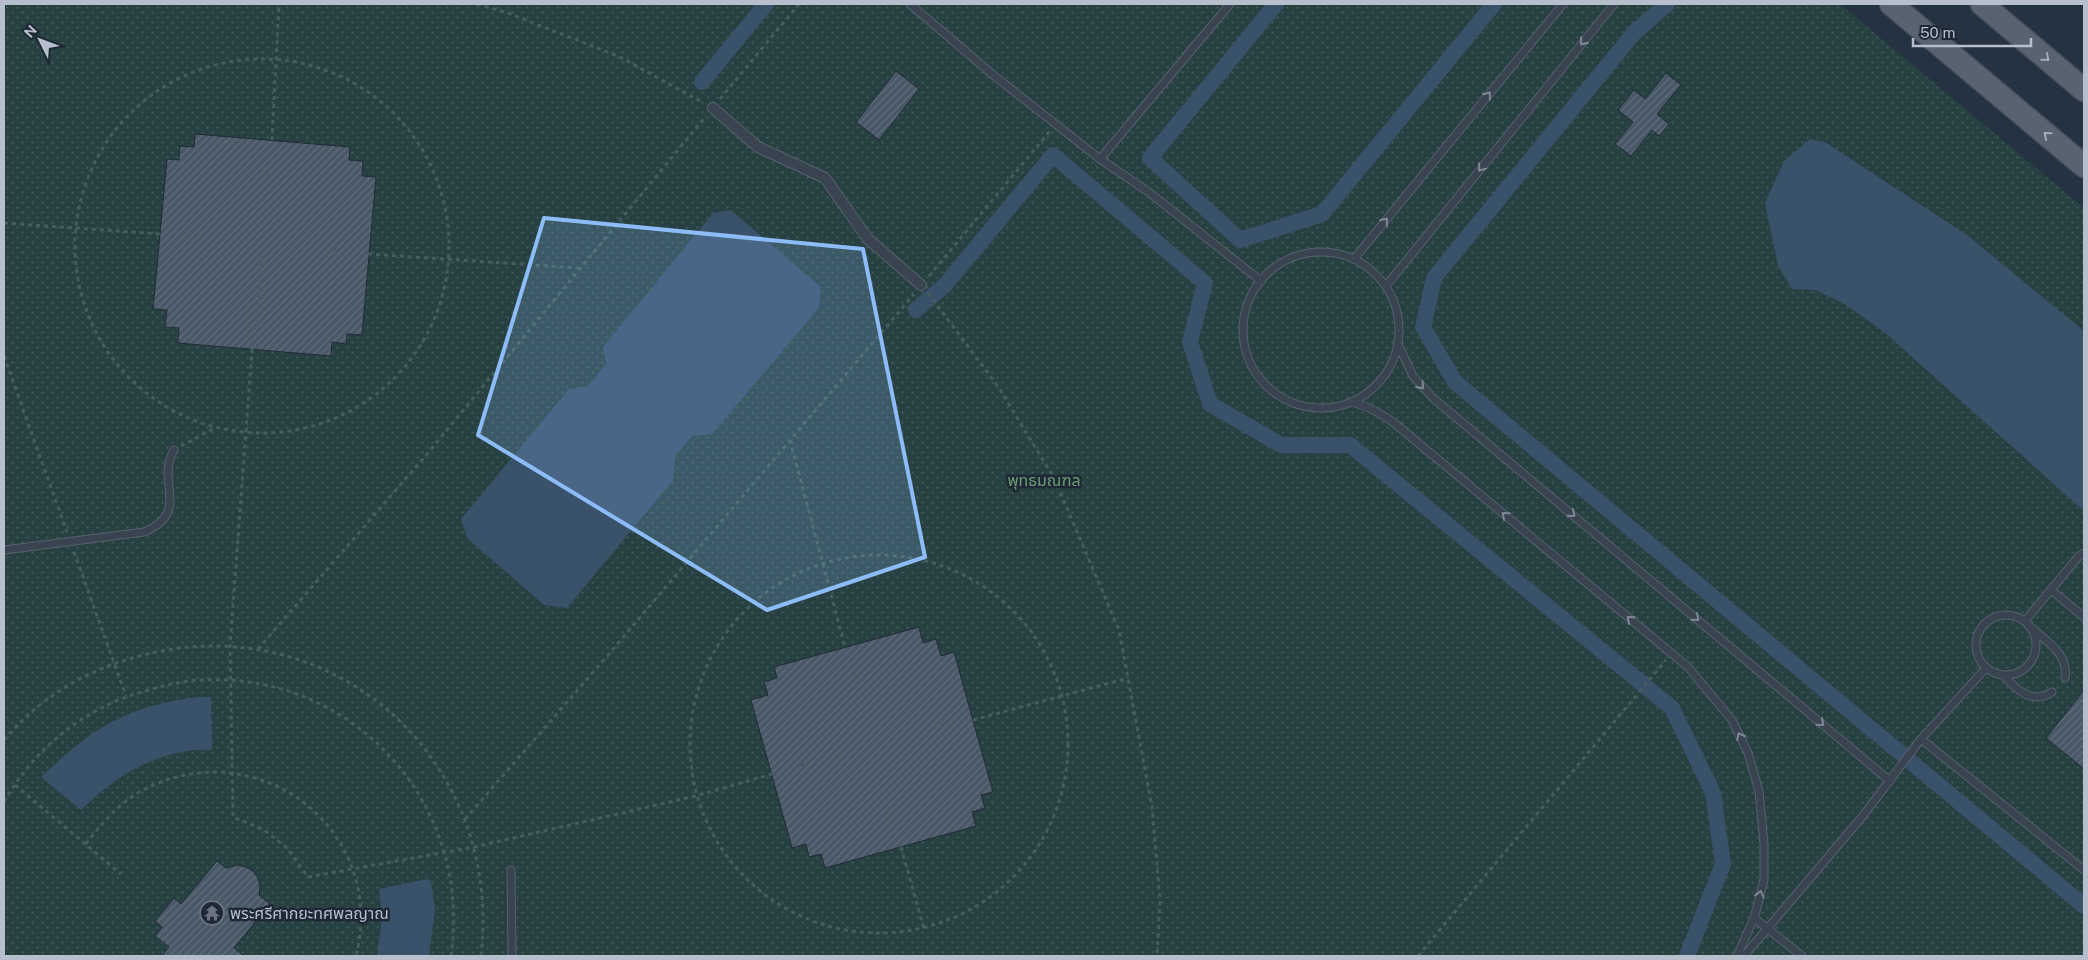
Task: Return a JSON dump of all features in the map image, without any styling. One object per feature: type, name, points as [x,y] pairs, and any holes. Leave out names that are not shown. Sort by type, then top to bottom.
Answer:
[{"type":"main road","points":[[1890,4],[2084,166]]},
{"type":"main road","points":[[1982,4],[2084,90]]},
{"type":"street","points":[[713,108],[758,147],[825,178],[868,239],[921,285]]},
{"type":"lane","points":[[910,4],[992,74],[1057,123],[1100,159],[1150,193],[1261,281]]},
{"type":"lane","points":[[1100,159],[1230,4]]},
{"type":"lane","points":[[1354,259],[1563,4]]},
{"type":"lane","points":[[1386,286],[1614,4]]},
{"type":"lane","points":[[1320,252],[1338,254],[1354,259],[1372,270],[1386,286],[1395,304],[1399,324],[1398,344],[1392,362],[1383,378],[1369,392],[1352,402],[1330,408],[1307,408],[1285,400],[1266,387],[1252,368],[1244,346],[1243,323],[1249,301],[1261,281],[1273,269],[1288,260],[1304,254],[1320,252]]},
{"type":"lane","points":[[1398,344],[1413,376],[1433,398],[1890,782]]},
{"type":"lane","points":[[1352,402],[1380,412],[1393,422],[1688,667],[1732,720],[1748,753],[1759,791],[1764,844],[1764,880],[1754,918],[1737,956]]},
{"type":"lane","points":[[4,550],[144,532],[155,527],[164,520],[170,507],[168,467],[169,457],[174,450]]},
{"type":"lane","points":[[2025,621],[2079,556],[2084,554]]},
{"type":"lane","points":[[2051,590],[2084,617]]},
{"type":"lane","points":[[2032,628],[2036,647],[2029,664],[2013,674],[2003,675],[1994,673],[1979,660],[1976,650],[1976,639],[1983,625],[1996,616],[2006,614],[2016,616],[2025,621],[2056,648],[2066,668],[2065,678]]},
{"type":"lane","points":[[1744,956],[1890,782],[1897,769],[1921,739],[1986,668]]},
{"type":"lane","points":[[2003,675],[2017,690],[2026,696],[2038,698],[2052,692]]},
{"type":"lane","points":[[1921,739],[2084,870]]},
{"type":"lane","points":[[511,870],[512,956]]},
{"type":"lane","points":[[1754,918],[1768,927],[1802,956]]},
{"type":"path","points":[[272,140],[279,4]]},
{"type":"path","points":[[477,4],[620,57],[713,108]]},
{"type":"path","points":[[258,649],[428,454],[799,4]]},
{"type":"path","points":[[242,58],[290,60],[347,78],[367,89],[407,125],[426,154],[441,185],[447,222],[449,260],[437,315],[425,337],[399,374],[378,392],[353,410],[320,424],[284,432],[246,432],[214,428],[181,416],[154,401],[130,380],[108,353],[92,324],[81,292],[75,259],[76,229],[86,183],[106,144],[132,111],[170,82],[201,67],[242,58]]},
{"type":"path","points":[[465,819],[609,654],[1057,123]]},
{"type":"path","points":[[267,175],[268,168]]},
{"type":"path","points":[[4,223],[160,234]]},
{"type":"path","points":[[186,236],[195,237]]},
{"type":"path","points":[[332,249],[339,251]]},
{"type":"path","points":[[368,254],[580,268]]},
{"type":"path","points":[[260,264],[261,256]]},
{"type":"path","points":[[259,285],[230,646],[233,817],[264,830],[287,848],[308,878],[474,847],[696,796],[772,774]]},
{"type":"path","points":[[921,285],[999,388],[1054,478],[1119,630],[1152,807],[1160,900],[1157,956]]},
{"type":"path","points":[[4,356],[126,696]]},
{"type":"path","points":[[174,450],[214,428]]},
{"type":"path","points":[[790,440],[845,647]]},
{"type":"path","points":[[872,554],[915,557],[924,558],[972,577],[1013,607],[1044,648],[1064,696],[1069,745],[1062,795],[1042,841],[1011,880],[970,910],[924,929],[866,934],[809,921],[767,897],[759,892],[720,849],[696,796],[689,738],[699,681],[727,630],[769,589],[821,562],[872,554]]},
{"type":"path","points":[[4,740],[25,717],[65,687],[86,675],[114,663],[156,651],[181,647],[230,646],[258,649],[320,668],[362,690],[384,707],[405,726],[440,770],[465,819],[474,847],[484,906],[481,956]]},
{"type":"path","points":[[1418,956],[1671,654]]},
{"type":"path","points":[[853,672],[855,678]]},
{"type":"path","points":[[973,720],[1128,678]]},
{"type":"path","points":[[4,802],[32,763],[51,743],[95,711],[126,696],[173,683],[201,680],[231,680],[265,684],[300,695],[334,711],[364,732],[391,757],[414,786],[432,818],[450,871],[454,907],[451,956]]},
{"type":"path","points":[[941,725],[949,724]]},
{"type":"path","points":[[835,756],[841,755]]},
{"type":"path","points":[[800,765],[805,764]]},
{"type":"path","points":[[86,844],[112,812],[142,791],[158,783],[185,775],[212,772],[232,772],[266,781],[282,788],[312,809],[336,837],[353,869],[361,916],[356,956]]},
{"type":"path","points":[[15,785],[121,874]]},
{"type":"path","points":[[892,811],[894,820]]},
{"type":"path","points":[[901,847],[924,929]]},
{"type":"highlighted area","points":[[544,218],[863,249],[925,557],[767,610],[478,435]]},
{"type":"green space","name":"พุทธมณฑล","points":[[4,4],[1840,4],[2084,208],[2084,956],[4,956]]},
{"type":"water","points":[[1810,139],[1825,142],[1967,235],[2084,331],[2084,511],[1884,332],[1843,303],[1815,290],[1792,289],[1778,266],[1765,203],[1784,161]]},
{"type":"water","points":[[731,210],[821,287],[819,308],[712,434],[692,436],[675,457],[673,480],[567,608],[544,605],[467,538],[461,519],[569,389],[588,386],[606,364],[603,347],[713,213]]},
{"type":"water","points":[[197,697],[211,697],[212,750],[191,750],[172,754],[143,765],[117,780],[81,810],[41,777],[77,745],[111,722],[149,707]]},
{"type":"water","points":[[427,879],[431,881],[435,910],[429,956],[377,956],[382,918],[379,889]]},
{"type":"building","points":[[896,71],[919,89],[879,140],[856,122]]},
{"type":"building","points":[[1666,73],[1681,85],[1657,114],[1669,124],[1659,136],[1652,130],[1631,156],[1615,144],[1633,122],[1618,110],[1634,90],[1645,99]]},
{"type":"building","points":[[195,134],[350,147],[349,160],[363,161],[362,176],[376,177],[362,335],[347,334],[346,344],[332,342],[331,356],[178,343],[179,328],[165,327],[167,310],[153,309],[167,159],[179,160],[180,146],[194,147]]},
{"type":"building","points":[[919,627],[923,643],[936,639],[941,656],[954,652],[993,792],[981,795],[985,808],[972,812],[976,826],[825,868],[821,854],[809,857],[806,844],[792,848],[751,700],[768,695],[764,682],[777,678],[774,667]]},
{"type":"building","points":[[2084,690],[2084,769],[2046,738]]},
{"type":"building","name":"พระศรีศากยะทศพลญาณ","points":[[217,861],[226,868],[238,865],[253,871],[258,878],[260,886],[259,895],[270,904],[234,948],[244,956],[162,956],[169,947],[155,936],[162,927],[155,921],[174,898],[181,904]]},
{"type":"waterway","points":[[702,82],[766,4]]},
{"type":"waterway","points":[[1276,4],[1150,158],[1240,240],[1322,214],[1494,4]]},
{"type":"waterway","points":[[1667,4],[1634,33],[1434,278],[1423,327],[1455,382],[2084,906]]},
{"type":"waterway","points":[[916,310],[945,285],[1053,155],[1205,283],[1190,342],[1210,404],[1281,445],[1350,445],[1672,708],[1713,793],[1723,864],[1687,956]]},
{"type":"place","name":"พระศรีศากยะทศพลญาณ","points":[[212,913]]}]
